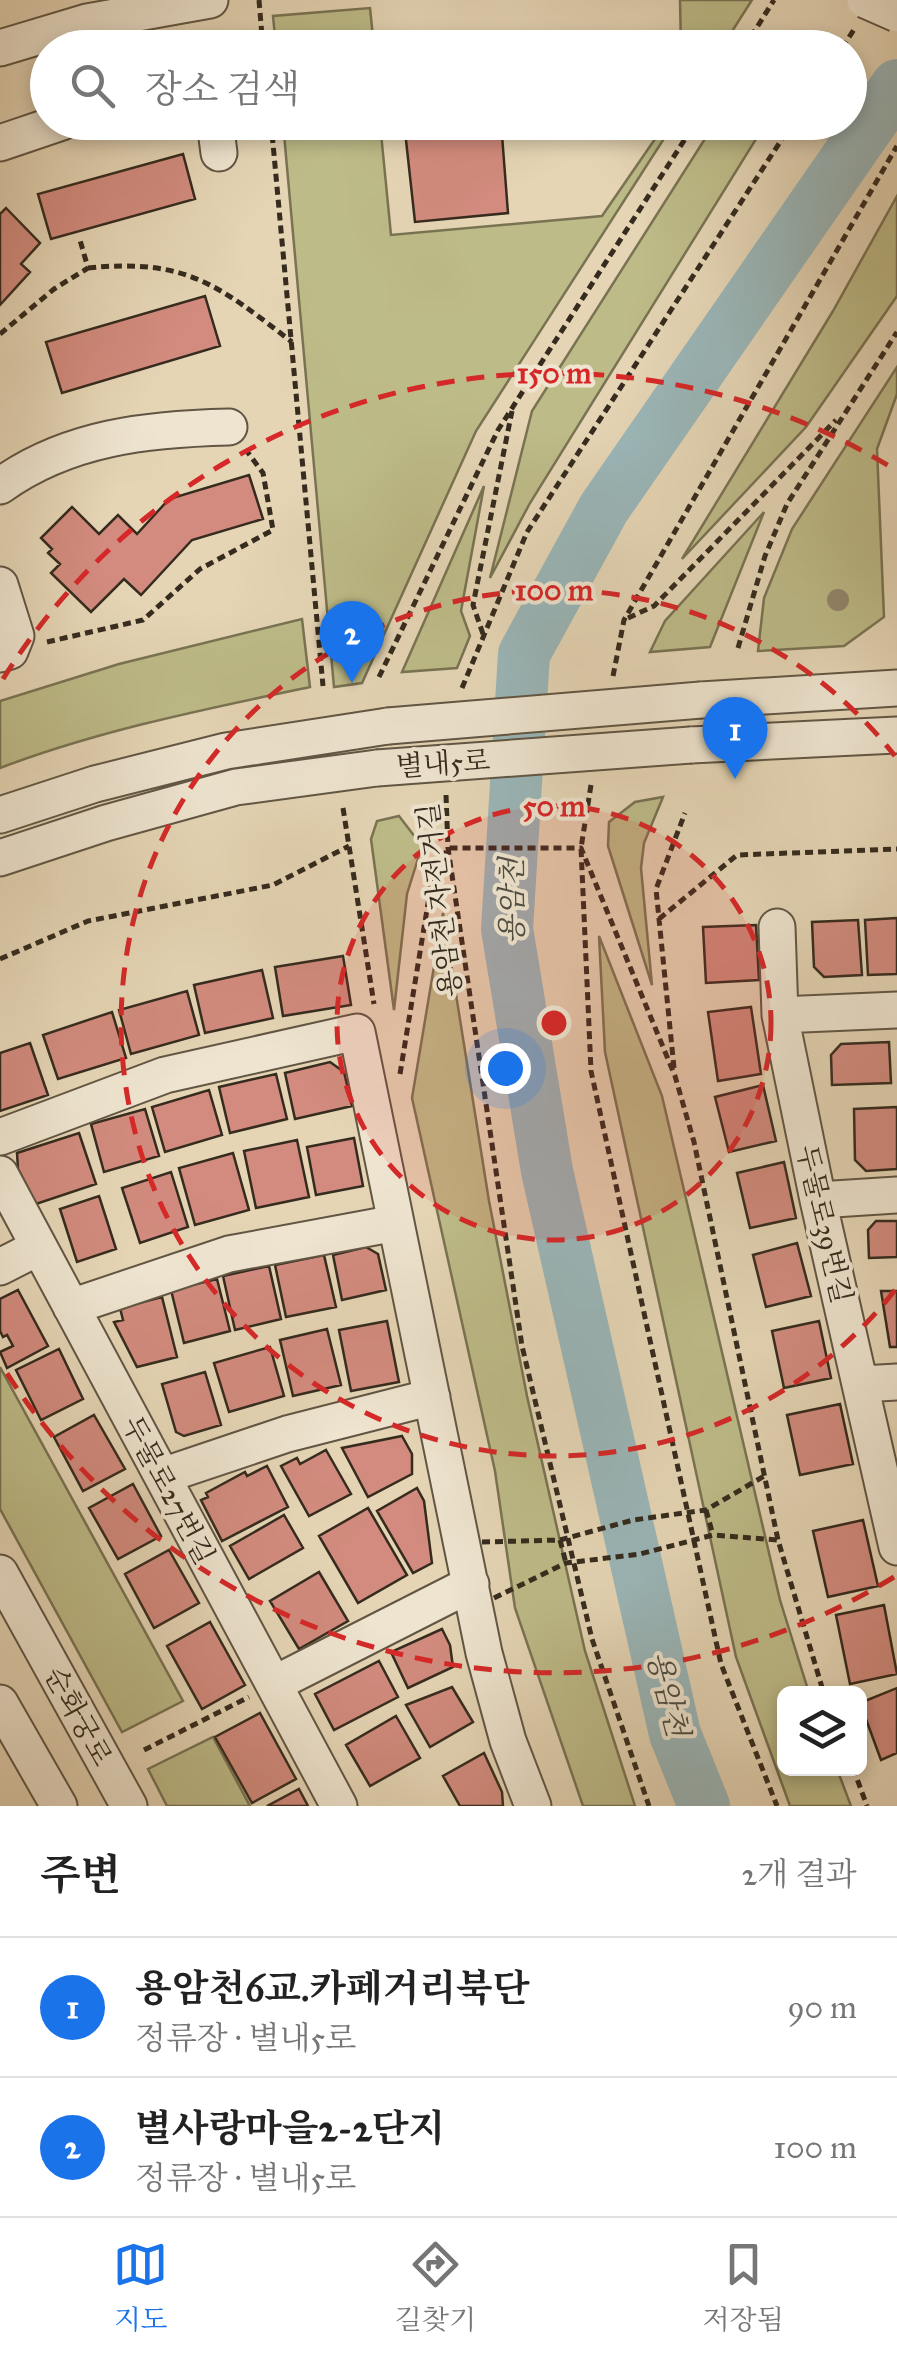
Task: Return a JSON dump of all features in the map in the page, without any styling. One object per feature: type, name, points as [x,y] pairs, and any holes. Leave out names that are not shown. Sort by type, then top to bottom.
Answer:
[{"type":"street","points":[[60,30],[210,0]]},
{"type":"street","points":[[865,0],[897,14]]},
{"type":"street","points":[[0,48],[30,39]]},
{"type":"street","points":[[0,142],[30,132]]},
{"type":"street","points":[[0,486],[51,456],[93,441],[174,428],[229,427]]},
{"type":"street","points":[[0,584],[16,636],[5,652]]},
{"type":"street","name":"별내5로","points":[[0,815],[95,784],[226,751],[388,726],[897,688]]},
{"type":"street","name":"별내5로","points":[[0,858],[236,788],[377,768],[691,745],[897,735]]},
{"type":"street","name":"두물로39번길","points":[[777,927],[780,1015],[818,1200],[896,1537]]},
{"type":"street","points":[[780,1015],[897,1010]]},
{"type":"street","points":[[0,1137],[165,1076],[357,1032],[432,1396],[483,1591],[484,1653],[508,1741],[533,1806]]},
{"type":"street","name":"두물로27번길","points":[[0,1174],[339,1806]]},
{"type":"street","points":[[818,1200],[897,1196]]},
{"type":"street","points":[[71,1307],[229,1254],[396,1224]]},
{"type":"street","points":[[0,1267],[39,1246]]},
{"type":"street","points":[[862,1384],[897,1382]]},
{"type":"street","points":[[162,1476],[288,1434],[432,1396]]},
{"type":"street","name":"순화궁로","points":[[0,1573],[129,1806]]},
{"type":"street","points":[[274,1684],[483,1591]]},
{"type":"street","points":[[0,1704],[59,1806]]},
{"type":"path","points":[[259,0],[262,30]]},
{"type":"path","points":[[755,30],[774,0]]},
{"type":"path","points":[[272,140],[323,686]]},
{"type":"path","points":[[379,677],[498,430],[684,140]]},
{"type":"path","points":[[458,699],[527,532],[781,140]]},
{"type":"path","points":[[613,677],[624,620],[897,146]]},
{"type":"path","points":[[80,240],[88,268]]},
{"type":"path","points":[[0,334],[88,268],[130,264],[180,271],[232,296],[292,342]]},
{"type":"path","points":[[738,648],[765,556],[786,504],[897,332]]},
{"type":"path","points":[[484,636],[473,605],[512,408]]},
{"type":"path","points":[[624,620],[654,606],[845,410]]},
{"type":"path","points":[[5,652],[144,620],[200,569],[272,530],[263,472],[229,427]]},
{"type":"path","points":[[594,772],[581,848],[591,1071],[721,1664],[776,1806]]},
{"type":"path","name":"용암천 자전거길","points":[[446,789],[448,848],[522,1346],[592,1639],[649,1806]]},
{"type":"path","points":[[343,808],[375,1013]]},
{"type":"path","points":[[675,1076],[656,889],[685,814]]},
{"type":"path","points":[[0,959],[88,921],[273,884],[350,846]]},
{"type":"path","points":[[400,1075],[432,879],[448,848],[581,848]]},
{"type":"path","points":[[581,848],[675,1076],[694,1142],[778,1540],[822,1686]]},
{"type":"path","points":[[659,919],[737,855],[897,849]]},
{"type":"path","points":[[482,1542],[560,1540],[633,1520],[706,1510],[766,1475]]},
{"type":"path","points":[[706,1510],[713,1535]]},
{"type":"path","points":[[483,1591],[566,1563],[640,1554],[713,1535],[778,1540]]},
{"type":"path","points":[[560,1540],[566,1563]]},
{"type":"path","points":[[144,1750],[274,1684]]},
{"type":"path","points":[[856,1776],[867,1806]]},
{"type":"shaded area","points":[[680,0],[752,0],[733,30],[681,30]]},
{"type":"shaded area","points":[[370,8],[372,30],[274,30],[273,16]]},
{"type":"shaded area","points":[[285,140],[382,140],[391,235],[602,216],[654,140],[663,140],[476,431],[362,683],[334,687]]},
{"type":"shaded area","points":[[704,140],[755,140],[530,503],[490,578],[532,411]]},
{"type":"shaded area","points":[[897,196],[897,296],[806,427],[682,559],[833,311]]},
{"type":"shaded area","points":[[897,367],[897,394],[877,449],[884,617],[844,646],[758,651],[764,598],[792,529]]},
{"type":"shaded area","points":[[484,486],[461,611],[470,636],[457,668],[402,672]]},
{"type":"shaded area","points":[[764,512],[710,647],[650,652],[665,621]]},
{"type":"shaded area","points":[[302,619],[310,687],[115,731],[0,768],[0,701],[119,664]]},
{"type":"shaded area","points":[[663,797],[644,843],[641,868],[652,985],[608,846],[609,822],[635,802]]},
{"type":"shaded area","points":[[399,816],[422,846],[407,894],[394,1010],[371,839],[377,821]]},
{"type":"shaded area","points":[[443,913],[489,1201],[527,1396],[585,1651],[635,1806],[583,1806],[515,1608],[495,1471],[412,1098]]},
{"type":"shaded area","points":[[599,936],[662,1096],[780,1600],[807,1686],[777,1686],[777,1770],[736,1657],[605,1052]]},
{"type":"shaded area","points":[[0,1367],[183,1701],[122,1732],[0,1509]]},
{"type":"shaded area","points":[[213,1737],[250,1806],[167,1806],[148,1769]]},
{"type":"shaded area","points":[[779,1776],[840,1776],[851,1806],[790,1806]]},
{"type":"building","points":[[406,140],[502,140],[508,213],[415,222]]},
{"type":"building","points":[[183,154],[195,199],[51,239],[38,194]]},
{"type":"building","points":[[6,208],[40,243],[21,264],[30,272],[0,305],[0,214]]},
{"type":"building","points":[[205,296],[220,346],[62,393],[46,342]]},
{"type":"building","points":[[249,475],[263,519],[192,540],[141,595],[124,579],[91,612],[51,573],[60,564],[48,553],[52,549],[41,538],[72,507],[99,534],[118,515],[137,534],[169,499]]},
{"type":"building","points":[[897,918],[897,974],[868,975],[865,920]]},
{"type":"building","points":[[858,920],[862,975],[824,977],[814,967],[812,922]]},
{"type":"building","points":[[756,925],[759,980],[706,983],[703,927]]},
{"type":"building","points":[[343,956],[351,1005],[283,1016],[275,967]]},
{"type":"building","points":[[262,970],[273,1018],[205,1033],[194,985]]},
{"type":"building","points":[[187,991],[199,1035],[131,1054],[119,1010]]},
{"type":"building","points":[[751,1007],[761,1074],[718,1081],[708,1012]]},
{"type":"building","points":[[112,1012],[126,1058],[58,1079],[43,1035]]},
{"type":"building","points":[[889,1042],[891,1083],[832,1085],[831,1055],[841,1044]]},
{"type":"building","points":[[30,1043],[48,1095],[0,1111],[0,1053]]},
{"type":"building","points":[[330,1062],[344,1072],[352,1106],[295,1119],[285,1073]]},
{"type":"building","points":[[276,1074],[287,1119],[230,1133],[219,1087]]},
{"type":"building","points":[[763,1085],[776,1141],[729,1152],[715,1097]]},
{"type":"building","points":[[209,1090],[222,1135],[165,1152],[152,1107]]},
{"type":"building","points":[[897,1107],[897,1169],[866,1171],[855,1160],[854,1109]]},
{"type":"building","points":[[145,1109],[159,1156],[104,1172],[91,1124]]},
{"type":"building","points":[[79,1133],[96,1184],[36,1204],[18,1169],[17,1153]]},
{"type":"building","points":[[354,1138],[363,1186],[316,1195],[307,1147]]},
{"type":"building","points":[[297,1140],[309,1197],[256,1208],[244,1151]]},
{"type":"building","points":[[233,1153],[249,1210],[195,1225],[179,1168]]},
{"type":"building","points":[[784,1162],[796,1218],[750,1228],[737,1173]]},
{"type":"building","points":[[171,1172],[188,1227],[140,1243],[122,1188]]},
{"type":"building","points":[[99,1196],[116,1249],[77,1262],[60,1209]]},
{"type":"building","points":[[876,1221],[897,1221],[897,1257],[869,1258],[868,1230]]},
{"type":"building","points":[[797,1243],[811,1296],[766,1307],[753,1255]]},
{"type":"building","points":[[366,1247],[378,1254],[386,1290],[342,1300],[333,1255]]},
{"type":"building","points":[[324,1255],[336,1307],[286,1317],[275,1265]]},
{"type":"building","points":[[269,1266],[281,1319],[235,1330],[223,1276]]},
{"type":"building","points":[[217,1279],[230,1331],[184,1343],[171,1290]]},
{"type":"building","points":[[18,1290],[48,1346],[7,1368],[0,1352],[13,1346],[0,1331],[0,1299]]},
{"type":"building","points":[[881,1291],[897,1291],[897,1347],[890,1347]]},
{"type":"building","points":[[162,1297],[177,1357],[137,1367],[114,1322],[123,1320],[120,1308]]},
{"type":"building","points":[[387,1321],[399,1382],[351,1391],[339,1330]]},
{"type":"building","points":[[819,1321],[831,1378],[784,1388],[772,1331]]},
{"type":"building","points":[[327,1329],[341,1385],[293,1396],[280,1340]]},
{"type":"building","points":[[270,1347],[284,1396],[229,1412],[214,1363]]},
{"type":"building","points":[[59,1349],[83,1399],[41,1420],[16,1370]]},
{"type":"building","points":[[205,1372],[221,1425],[184,1436],[176,1432],[162,1384]]},
{"type":"building","points":[[840,1404],[853,1464],[800,1475],[787,1415]]},
{"type":"building","points":[[94,1415],[125,1469],[83,1491],[54,1437]]},
{"type":"building","points":[[402,1436],[412,1454],[412,1474],[368,1497],[342,1448]]},
{"type":"building","points":[[326,1450],[351,1494],[309,1516],[281,1466],[297,1458],[300,1464]]},
{"type":"building","points":[[267,1466],[288,1507],[222,1541],[201,1500],[208,1497],[206,1493],[245,1472],[247,1476]]},
{"type":"building","points":[[133,1484],[161,1536],[118,1559],[89,1508]]},
{"type":"building","points":[[417,1488],[424,1501],[432,1563],[413,1573],[377,1511]]},
{"type":"building","points":[[368,1508],[407,1575],[358,1603],[319,1536]]},
{"type":"building","points":[[284,1515],[303,1548],[249,1579],[230,1546]]},
{"type":"building","points":[[863,1520],[878,1586],[828,1597],[813,1531]]},
{"type":"building","points":[[169,1550],[199,1603],[154,1628],[125,1574]]},
{"type":"building","points":[[319,1572],[348,1621],[299,1649],[270,1601]]},
{"type":"building","points":[[884,1605],[897,1674],[850,1684],[836,1615]]},
{"type":"building","points":[[210,1622],[245,1685],[202,1709],[167,1646]]},
{"type":"building","points":[[442,1629],[450,1645],[453,1667],[408,1688],[391,1652]]},
{"type":"building","points":[[379,1661],[398,1697],[334,1730],[315,1694]]},
{"type":"building","points":[[452,1687],[473,1722],[430,1747],[406,1705]]},
{"type":"building","points":[[897,1688],[897,1753],[881,1760],[867,1722],[867,1700]]},
{"type":"building","points":[[260,1713],[296,1779],[252,1803],[215,1737]]},
{"type":"building","points":[[396,1716],[420,1758],[370,1786],[346,1745]]},
{"type":"building","points":[[484,1753],[502,1792],[503,1806],[460,1806],[443,1776]]},
{"type":"building","points":[[299,1789],[308,1806],[267,1806]]},
{"type":"waterway","name":"용암천","points":[[867,128],[897,85]]},
{"type":"waterway","name":"용암천","points":[[704,1806],[675,1734],[547,1171],[507,929],[524,654],[604,508],[859,140]]},
{"type":"place","name":"별사랑마을2-2단지","points":[[352,683]]},
{"type":"place","name":"용암천6교.카페거리북단","points":[[735,779]]}]
